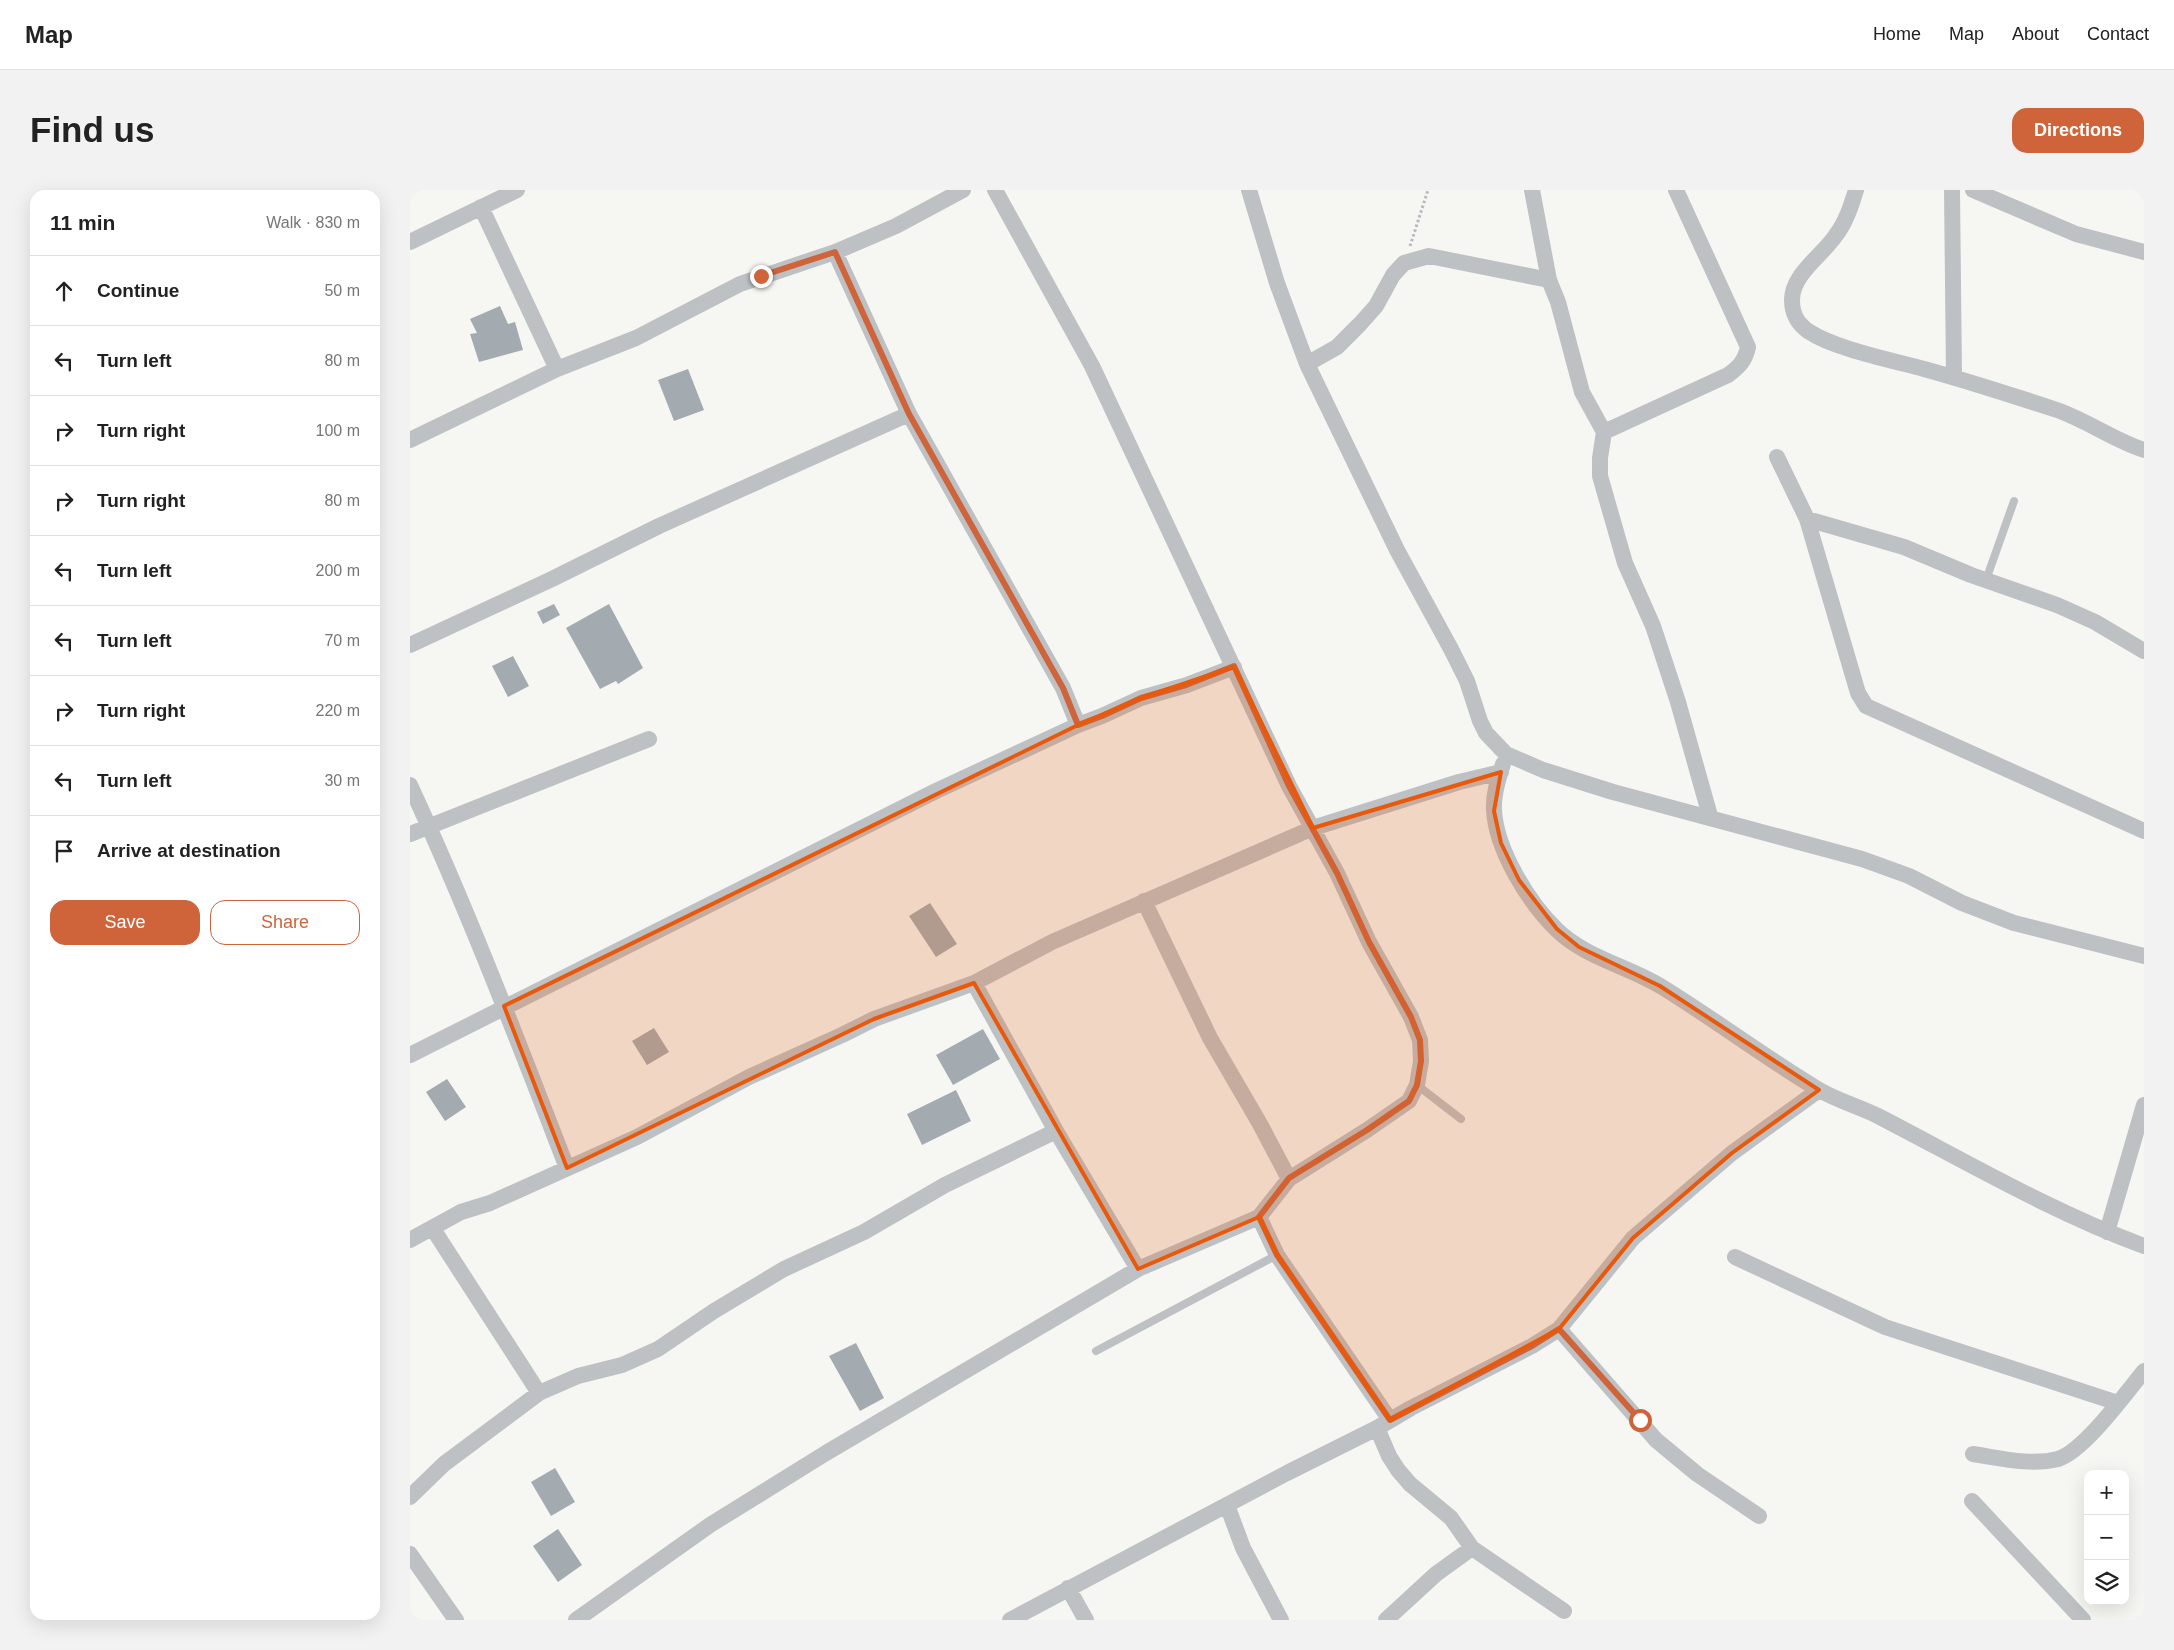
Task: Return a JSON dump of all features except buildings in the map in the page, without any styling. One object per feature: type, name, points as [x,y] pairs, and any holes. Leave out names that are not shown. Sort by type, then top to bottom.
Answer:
[{"type":"street","points":[[410,242],[517,190]]},
{"type":"street","points":[[410,440],[557,369],[636,338],[740,284],[835,252],[896,226],[964,190]]},
{"type":"street","points":[[576,1620],[718,1520],[826,1453],[1138,1269],[1259,1217],[1289,1178],[1367,1130],[1409,1101],[1417,1085],[1421,1061],[1420,1040],[1411,1017],[1369,942],[1337,873],[1289,786],[1234,666],[1172,541],[1092,366],[995,190]]},
{"type":"street","points":[[1249,190],[1278,283],[1308,364],[1397,550],[1452,649],[1466,681],[1480,722],[1486,733],[1506,754],[1560,775],[1613,792],[1710,816],[1862,858],[1909,876],[1962,903],[2014,922],[2144,956]]},
{"type":"street","points":[[1532,190],[1549,280],[1558,302],[1582,392],[1604,432],[1600,458],[1600,476],[1625,563],[1653,626],[1678,702],[1710,816]]},
{"type":"street","points":[[1604,432],[1728,375],[1739,367],[1746,357],[1748,347],[1676,190]]},
{"type":"street","points":[[1856,190],[1836,237],[1795,284],[1792,298],[1794,318],[1800,325],[1821,338],[1860,352],[1954,377],[2057,410],[2131,446],[2144,450]]},
{"type":"street","points":[[1952,190],[1954,377]]},
{"type":"street","points":[[1973,190],[2076,234],[2144,252]]},
{"type":"street","points":[[481,207],[557,369]]},
{"type":"street","points":[[835,252],[909,414],[1063,688],[1078,725]]},
{"type":"street","points":[[1308,364],[1337,348],[1376,306],[1393,275],[1404,262],[1418,257],[1428,256],[1549,280]]},
{"type":"street","points":[[410,645],[552,579],[668,522],[909,414]]},
{"type":"street","points":[[1777,457],[1807,519],[1858,693],[1866,706],[2144,830]]},
{"type":"street","points":[[1807,519],[1904,547],[1986,580],[2057,605],[2095,622],[2144,651]]},
{"type":"street","points":[[410,1055],[504,1006],[936,791],[1141,698],[1186,685],[1234,666]]},
{"type":"street","points":[[410,834],[650,739]]},
{"type":"street","points":[[1506,754],[1496,789],[1494,811],[1501,843],[1519,880],[1557,929],[1579,947],[1634,971],[1660,986],[1722,1025],[1776,1064],[1819,1090],[1877,1116],[1936,1148],[2107,1232],[2144,1246]]},
{"type":"street","points":[[410,1240],[433,1229],[460,1212],[490,1203],[637,1137],[749,1077],[874,1019],[974,983],[1052,942],[1313,828],[1459,782],[1500,772]]},
{"type":"street","points":[[410,785],[430,827],[504,1006],[567,1168]]},
{"type":"street","points":[[1144,901],[1210,1038],[1289,1178]]},
{"type":"street","points":[[974,983],[1056,1130],[1138,1269]]},
{"type":"street","points":[[1010,1620],[1532,1346],[1559,1329],[1633,1238],[1732,1153],[1819,1090]]},
{"type":"street","points":[[2107,1232],[2144,1105]]},
{"type":"street","points":[[410,1497],[444,1464],[538,1393],[578,1376],[622,1365],[658,1349],[714,1311],[784,1268],[864,1232],[945,1185],[1056,1130]]},
{"type":"street","points":[[1259,1217],[1277,1255],[1384,1424],[1389,1456],[1398,1470],[1410,1484],[1451,1518],[1472,1548],[1564,1611]]},
{"type":"street","points":[[433,1229],[538,1393]]},
{"type":"street","points":[[1735,1257],[1885,1327],[2118,1403]]},
{"type":"street","points":[[1559,1329],[1656,1440],[1678,1460],[1739,1504],[1759,1516]]},
{"type":"street","points":[[1973,1454],[2022,1461],[2048,1461],[2060,1458],[2076,1450],[2144,1371]]},
{"type":"street","points":[[1972,1502],[2084,1620]]},
{"type":"street","points":[[1227,1505],[1243,1548],[1281,1620]]},
{"type":"street","points":[[1386,1620],[1436,1574],[1472,1548]]},
{"type":"street","points":[[410,1554],[456,1620]]},
{"type":"street","points":[[1068,1588],[1086,1620]]},
{"type":"lane","points":[[1986,580],[2014,501]]},
{"type":"lane","points":[[1417,1085],[1461,1119]]},
{"type":"lane","points":[[1096,1351],[1277,1255]]},
{"type":"path","points":[[1404,262],[1428,190]]},
{"type":"highlighted area","points":[[1234,667],[1313,828],[1501,772],[1494,811],[1501,843],[1519,880],[1557,929],[1579,947],[1660,986],[1819,1090],[1732,1153],[1633,1238],[1559,1329],[1390,1420],[1277,1255],[1259,1217],[1138,1269],[974,983],[874,1019],[567,1168],[504,1006],[1078,725],[1141,698]]},
{"type":"route","points":[[761,276],[835,252],[909,414],[1063,688],[1078,725],[1141,698],[1186,685],[1234,666],[1289,786],[1337,873],[1369,942],[1411,1017],[1420,1040],[1421,1061],[1417,1085],[1409,1101],[1367,1130],[1289,1178],[1259,1217],[1277,1255],[1390,1420],[1532,1346],[1559,1329],[1640,1420]]}]
